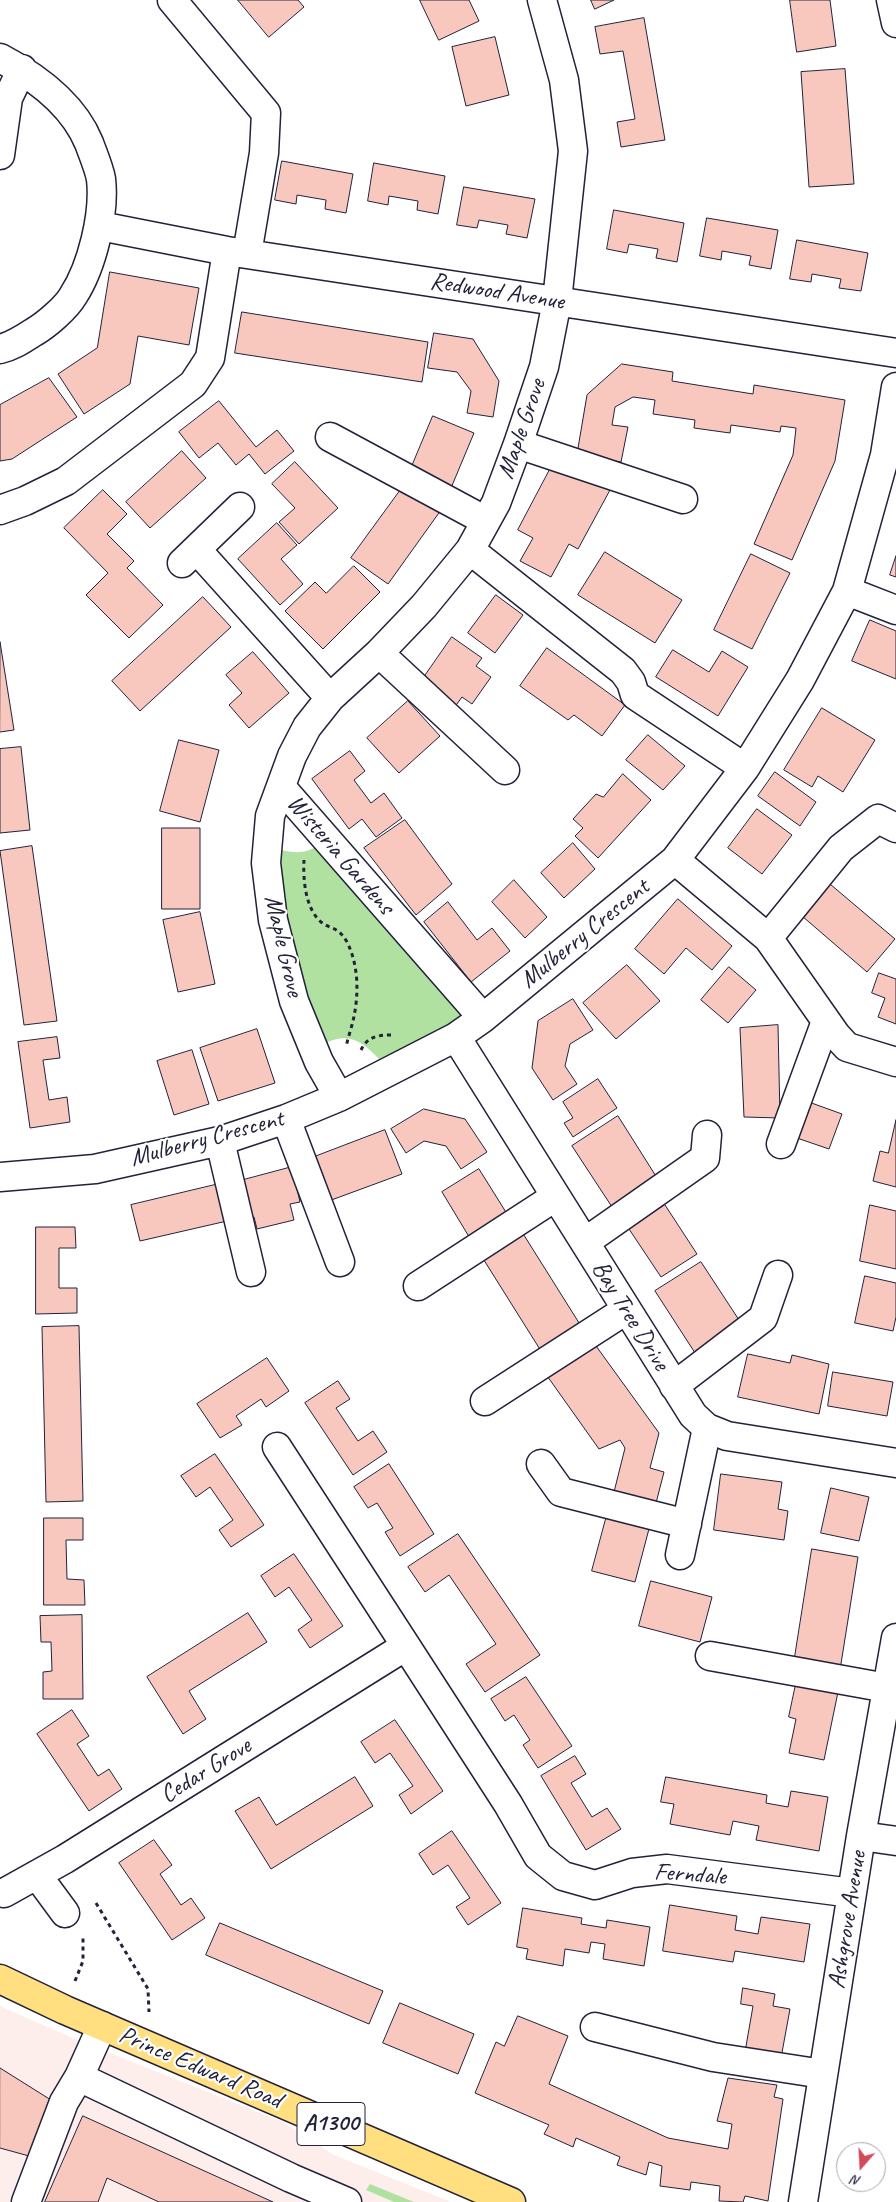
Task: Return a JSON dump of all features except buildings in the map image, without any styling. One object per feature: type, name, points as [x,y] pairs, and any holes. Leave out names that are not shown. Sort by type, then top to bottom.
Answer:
[{"type":"main road","name":"Prince Edward Road","points":[[0,1979],[102,2026],[511,2202]]},
{"type":"street","points":[[0,510],[25,501],[66,480],[193,384],[210,358],[264,152],[266,114],[172,0]]},
{"type":"street","name":"Maple Grove","points":[[470,550],[496,502],[518,444],[544,367],[557,301],[574,151],[564,80],[542,0]]},
{"type":"street","points":[[891,0],[896,23]]},
{"type":"street","points":[[0,155],[11,63],[50,90],[73,116],[89,142],[100,179],[100,226],[73,297],[44,326],[10,347],[0,349]]},
{"type":"street","name":"Redwood Avenue","points":[[100,226],[237,252],[896,353]]},
{"type":"street","name":"Mulberry Crescent","points":[[0,1177],[95,1169],[220,1141],[286,1119],[339,1097],[456,1037],[483,1018],[675,860],[745,768],[800,680],[848,591],[885,455],[896,388]]},
{"type":"street","points":[[330,437],[486,521]]},
{"type":"street","points":[[518,444],[683,499]]},
{"type":"street","points":[[240,507],[190,556],[330,698]]},
{"type":"street","points":[[470,550],[623,670],[631,682],[634,695],[745,768]]},
{"type":"street","name":"Wisteria Gardens","points":[[470,550],[424,606],[379,653],[330,698],[307,728],[292,756],[281,787],[483,1018]]},
{"type":"street","points":[[848,591],[896,610]]},
{"type":"street","points":[[379,653],[505,770]]},
{"type":"street","name":"Maple Grove","points":[[281,787],[270,816],[266,863],[273,920],[294,1001],[319,1062],[339,1097]]},
{"type":"street","points":[[768,938],[841,848],[878,819],[896,828]]},
{"type":"street","points":[[675,860],[768,938],[826,1021],[847,1047],[896,1062]]},
{"type":"street","points":[[781,1144],[826,1021]]},
{"type":"street","name":"Bay Tree Drive","points":[[456,1037],[674,1386],[693,1414],[706,1428],[727,1436],[896,1463]]},
{"type":"street","points":[[286,1119],[340,1262]]},
{"type":"street","points":[[585,1242],[705,1158],[707,1135]]},
{"type":"street","points":[[220,1141],[251,1272]]},
{"type":"street","points":[[418,1286],[555,1197]]},
{"type":"street","points":[[674,1386],[763,1318],[778,1275]]},
{"type":"street","points":[[485,1401],[626,1310]]},
{"type":"street","points":[[680,1555],[706,1428]]},
{"type":"street","points":[[277,1447],[406,1646]]},
{"type":"street","points":[[540,1464],[561,1492],[687,1524]]},
{"type":"street","name":"Ashgrove Avenue","points":[[803,2202],[861,1836],[896,1638]]},
{"type":"street","name":"Ferndale","points":[[406,1646],[508,1804],[538,1856],[563,1876],[595,1885],[632,1873],[667,1869],[852,1893]]},
{"type":"street","name":"Cedar Grove","points":[[4,1893],[406,1646]]},
{"type":"street","points":[[710,1656],[887,1688]]},
{"type":"street","points":[[861,1836],[896,1841]]},
{"type":"street","points":[[37,1874],[65,1913]]},
{"type":"street","points":[[26,2202],[64,2102],[79,2077],[102,2026]]},
{"type":"street","points":[[595,2026],[712,2057],[823,2074]]},
{"type":"street","points":[[79,2077],[291,2178],[347,2202]]},
{"type":"path","points":[[304,852],[306,892],[313,910],[321,922],[336,928],[346,942],[354,961],[357,979],[357,999],[348,1039]]},
{"type":"path","points":[[95,1901],[148,1989],[151,2046]]},
{"type":"shaded area","points":[[0,2006],[75,2039],[283,2122],[334,2155],[451,2202],[25,2202],[13,2197],[11,2202],[0,2202]]},
{"type":"green space","points":[[319,845],[464,1017],[448,1027],[379,1059],[367,1047],[355,1040],[341,1038],[325,1043],[304,995],[287,929],[280,850],[300,852],[310,850]]},
{"type":"green space","points":[[370,2184],[414,2202],[394,2202],[366,2190]]}]
